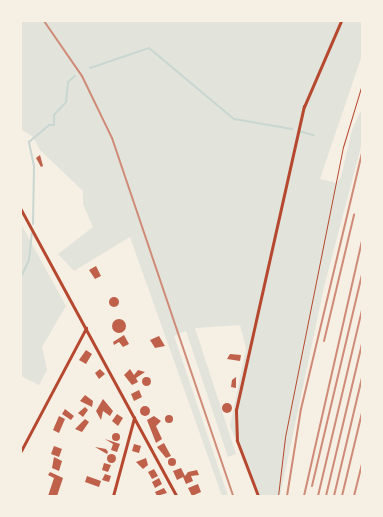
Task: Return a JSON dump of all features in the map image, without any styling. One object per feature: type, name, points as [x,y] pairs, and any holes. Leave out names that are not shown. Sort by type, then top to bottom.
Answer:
[{"type":"street","points":[[258,496],[236,441],[236,410],[304,107],[341,21]]},
{"type":"street","points":[[21,209],[177,496]]},
{"type":"street","points":[[21,451],[86,328]]},
{"type":"street","points":[[113,496],[134,418]]},
{"type":"path","points":[[278,496],[285,438],[342,147],[362,84]]},
{"type":"shaded area","points":[[21,21],[362,21],[362,55],[320,179],[337,183],[341,177],[352,130],[362,108],[362,143],[324,287],[280,496],[259,496],[230,426],[246,349],[240,325],[195,328],[236,454],[228,457],[186,331],[174,336],[228,496],[222,496],[130,237],[74,271],[58,254],[93,227],[83,204],[83,191],[40,150],[33,137],[21,129]]},
{"type":"shaded area","points":[[21,224],[66,306],[42,347],[47,370],[39,385],[21,376]]},
{"type":"building","points":[[40,155],[43,166],[41,167],[36,158]]},
{"type":"building","points":[[96,266],[101,276],[95,279],[89,270]]},
{"type":"building","points":[[112,297],[116,297],[119,302],[118,306],[112,307],[109,304],[109,300]]},
{"type":"building","points":[[119,319],[124,321],[126,326],[124,331],[119,333],[114,331],[112,326],[114,321]]},
{"type":"building","points":[[124,335],[129,344],[123,347],[119,342],[114,345],[113,342]]},
{"type":"building","points":[[159,336],[165,346],[155,348],[150,340]]},
{"type":"building","points":[[86,350],[92,354],[86,364],[79,360]]},
{"type":"building","points":[[230,354],[241,355],[240,361],[227,359]]},
{"type":"building","points":[[100,369],[105,374],[99,379],[95,373]]},
{"type":"building","points":[[130,369],[134,375],[138,370],[145,372],[136,378],[138,382],[132,385],[124,375]]},
{"type":"building","points":[[146,377],[150,381],[146,385],[142,381]]},
{"type":"building","points":[[236,377],[236,388],[231,387],[232,380]]},
{"type":"building","points":[[139,390],[142,397],[134,401],[131,394]]},
{"type":"building","points":[[85,395],[93,401],[92,407],[80,401]]},
{"type":"building","points":[[103,399],[113,411],[110,416],[103,411],[101,420],[96,411]]},
{"type":"building","points":[[227,403],[232,408],[227,413],[222,408]]},
{"type":"building","points":[[143,406],[147,406],[150,411],[149,415],[143,416],[140,413],[140,409]]},
{"type":"building","points":[[85,407],[88,410],[83,417],[78,413]]},
{"type":"building","points":[[65,409],[74,416],[71,420],[62,414]]},
{"type":"building","points":[[117,414],[123,418],[118,426],[112,421]]},
{"type":"building","points":[[169,415],[173,419],[169,423],[165,419]]},
{"type":"building","points":[[59,416],[65,419],[59,433],[53,430]]},
{"type":"building","points":[[154,416],[161,421],[156,426],[162,439],[156,443],[147,420]]},
{"type":"building","points":[[85,419],[89,422],[82,432],[75,429]]},
{"type":"building","points":[[116,433],[120,437],[116,441],[112,437]]},
{"type":"building","points":[[105,439],[120,444],[117,452],[111,450],[113,444]]},
{"type":"building","points":[[164,443],[171,456],[166,458],[157,447]]},
{"type":"building","points":[[134,444],[141,446],[139,453],[132,451]]},
{"type":"building","points":[[54,446],[62,449],[59,457],[51,454]]},
{"type":"building","points":[[95,447],[106,449],[108,452],[107,454]]},
{"type":"building","points":[[111,453],[116,458],[111,463],[106,458]]},
{"type":"building","points":[[54,457],[62,461],[59,471],[52,468]]},
{"type":"building","points":[[146,458],[148,465],[143,469],[136,462]]},
{"type":"building","points":[[172,458],[176,462],[172,466],[168,462]]},
{"type":"building","points":[[104,463],[111,465],[108,472],[102,470]]},
{"type":"building","points":[[181,468],[185,476],[188,472],[197,470],[199,475],[191,476],[193,481],[186,484],[183,477],[177,480],[173,471]]},
{"type":"building","points":[[154,469],[158,476],[152,479],[148,472]]},
{"type":"building","points":[[50,472],[63,478],[57,496],[48,496],[54,478],[48,475]]},
{"type":"building","points":[[105,474],[111,476],[109,482],[102,480]]},
{"type":"building","points":[[87,476],[101,481],[99,487],[85,482]]},
{"type":"building","points":[[159,478],[162,484],[155,488],[152,482]]},
{"type":"building","points":[[198,484],[201,492],[192,496],[188,488]]},
{"type":"building","points":[[164,488],[167,493],[157,496],[155,492]]},
{"type":"waterway","points":[[90,68],[149,48],[234,119],[292,129]]},
{"type":"waterway","points":[[33,224],[34,166],[29,142],[49,125],[54,125],[54,115],[66,102],[68,82],[75,76]]},
{"type":"waterway","points":[[299,131],[313,135]]},
{"type":"waterway","points":[[21,277],[29,260],[32,233]]},
{"type":"railway","points":[[44,21],[82,76],[112,138],[233,496]]},
{"type":"railway","points":[[287,496],[301,409],[362,153]]},
{"type":"railway","points":[[324,341],[354,215]]},
{"type":"railway","points":[[304,496],[362,241]]},
{"type":"railway","points":[[312,486],[362,274]]},
{"type":"railway","points":[[318,496],[362,310]]},
{"type":"railway","points":[[326,496],[362,344]]},
{"type":"railway","points":[[334,496],[362,378]]},
{"type":"railway","points":[[342,496],[362,413]]},
{"type":"railway","points":[[354,496],[362,464]]}]
